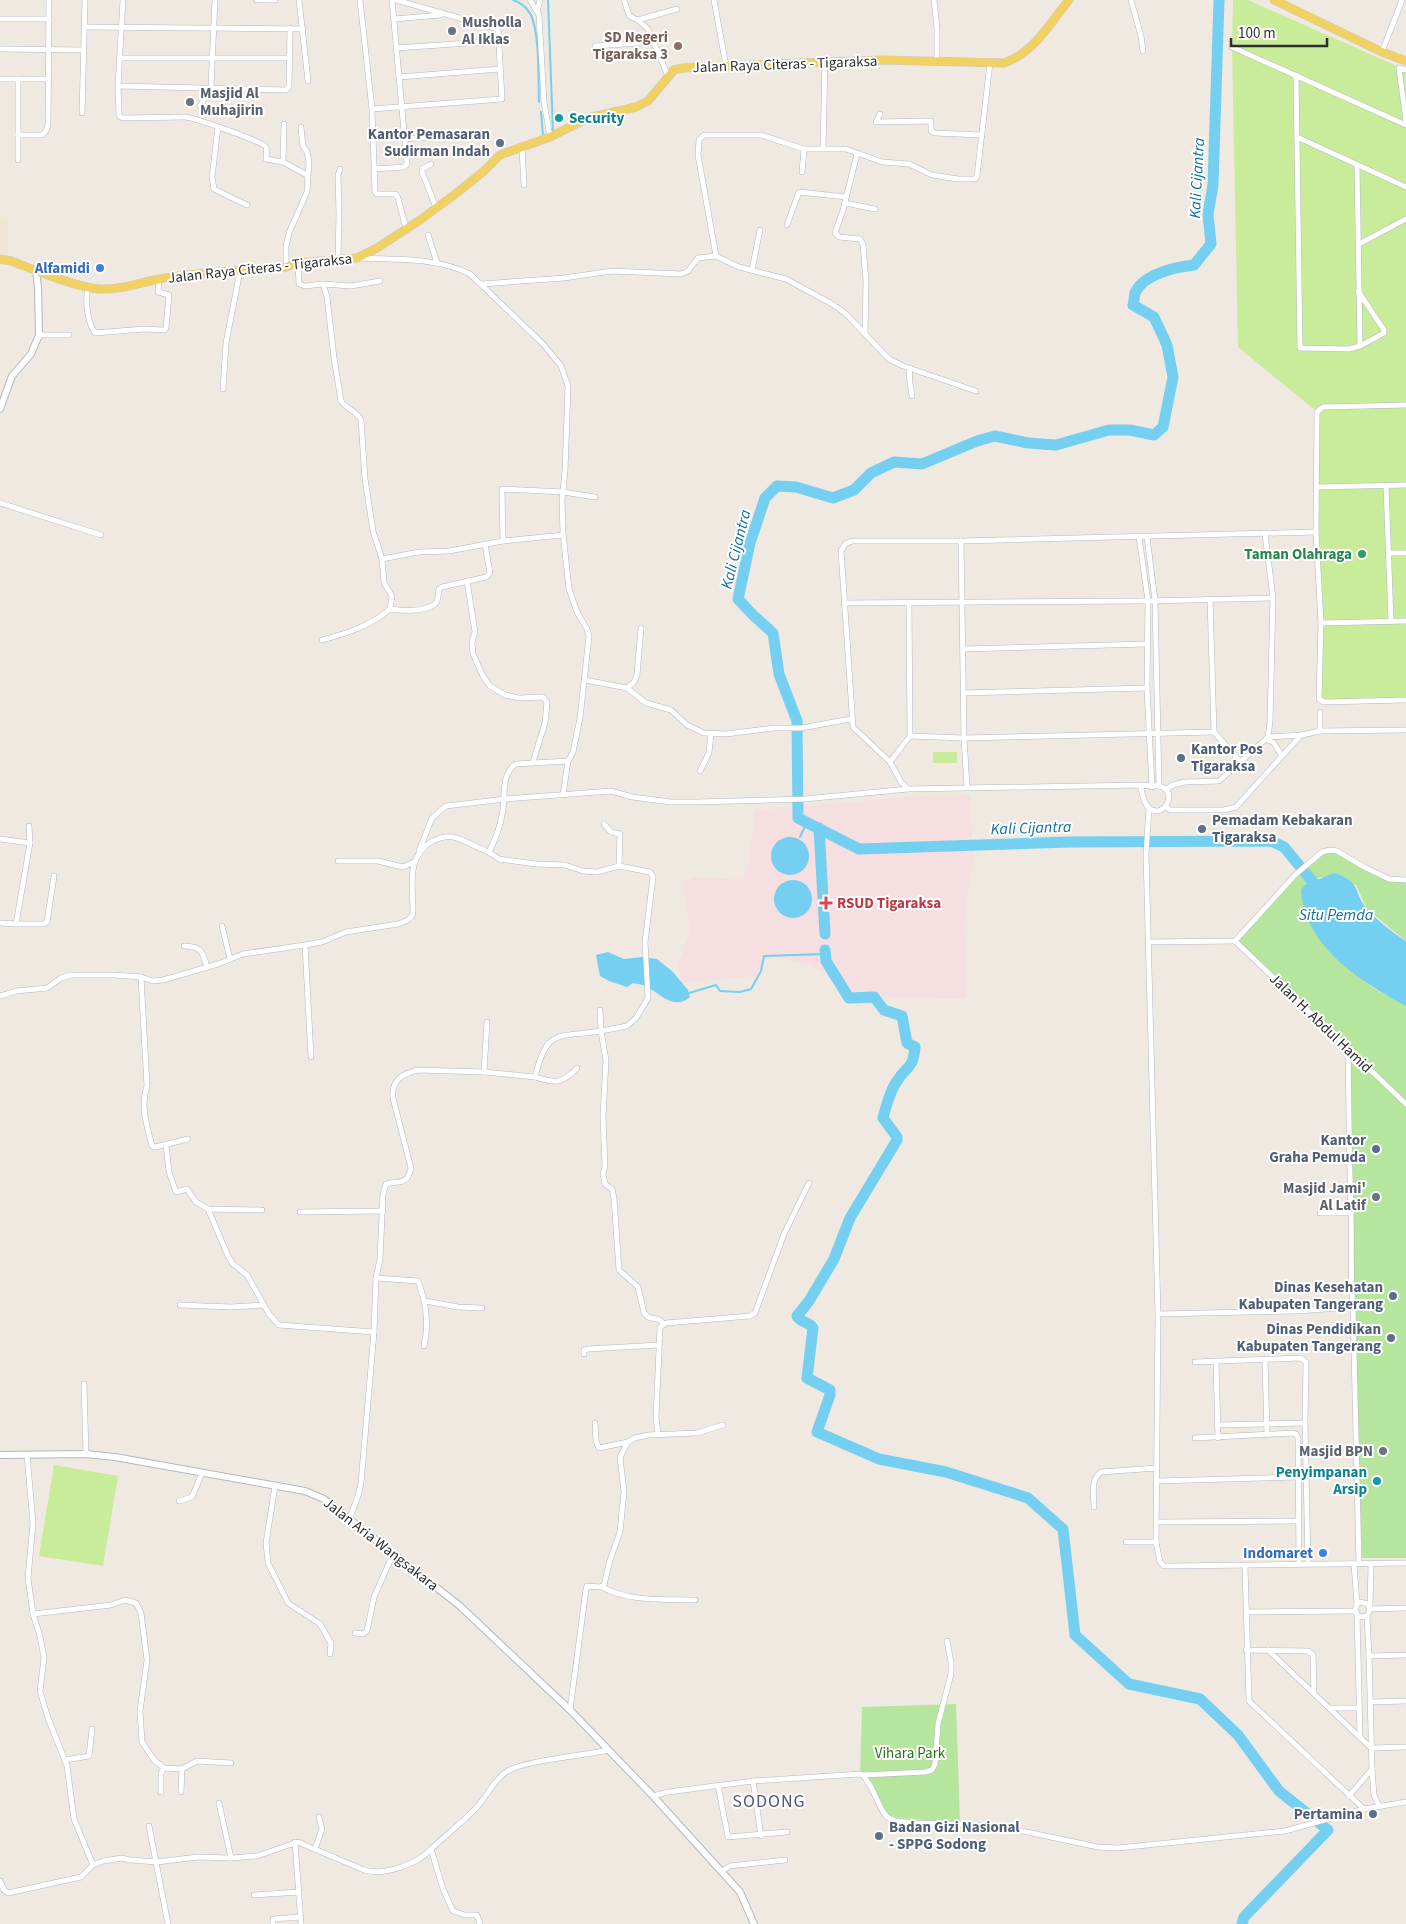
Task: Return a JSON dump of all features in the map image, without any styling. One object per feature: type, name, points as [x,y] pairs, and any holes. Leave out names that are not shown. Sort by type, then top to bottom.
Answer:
[{"type":"main road","name":"Jalan Raya Citeras - Tigaraksa","points":[[0,259],[88,287],[107,289],[123,288],[159,279],[207,272],[286,267],[298,263],[358,258],[390,240],[436,207],[484,171],[500,155],[507,151],[522,148],[588,118],[636,107],[648,101],[674,70],[683,68],[825,62],[937,61],[1004,63],[1015,59],[1035,43],[1069,0]]},
{"type":"main road","points":[[1274,0],[1382,52],[1406,61]]},
{"type":"street","points":[[18,135],[42,135],[48,125],[49,0]]},
{"type":"street","points":[[82,113],[85,0]]},
{"type":"street","points":[[123,0],[118,86],[120,117],[189,117],[264,144],[266,159],[283,162],[307,175]]},
{"type":"street","points":[[200,106],[211,87],[215,0]]},
{"type":"street","points":[[257,0],[275,0]]},
{"type":"street","points":[[299,0],[308,81]]},
{"type":"street","points":[[360,0],[372,109],[376,193],[395,194],[398,198],[406,228]]},
{"type":"street","points":[[375,169],[404,167],[407,164],[400,107],[392,0]]},
{"type":"street","points":[[372,109],[502,99],[498,29],[396,0]]},
{"type":"street","points":[[530,0],[537,12]]},
{"type":"street","points":[[540,0],[537,12],[544,102],[550,136]]},
{"type":"street","points":[[624,0],[633,18],[648,28],[668,76]]},
{"type":"street","points":[[714,0],[726,66]]},
{"type":"street","points":[[934,0],[937,28],[937,61]]},
{"type":"street","points":[[1131,0],[1141,36],[1142,51]]},
{"type":"street","points":[[1382,52],[1402,0]]},
{"type":"street","points":[[638,20],[677,9]]},
{"type":"street","points":[[394,19],[445,15]]},
{"type":"street","points":[[0,19],[49,19]]},
{"type":"street","points":[[84,27],[302,29]]},
{"type":"street","points":[[118,86],[286,90],[289,88],[290,28]]},
{"type":"street","points":[[396,48],[499,41]]},
{"type":"street","points":[[595,46],[654,42]]},
{"type":"street","points":[[1232,47],[1406,124]]},
{"type":"street","points":[[0,49],[84,50]]},
{"type":"street","points":[[120,58],[290,58]]},
{"type":"street","points":[[823,148],[825,62]]},
{"type":"street","points":[[716,256],[698,155],[701,136],[761,134],[804,149],[846,149],[882,162],[909,164],[932,175],[958,180],[975,179],[977,176],[990,63]]},
{"type":"street","points":[[1406,70],[1399,68],[1406,124]]},
{"type":"street","points":[[399,77],[500,69]]},
{"type":"street","points":[[1296,76],[1300,348],[1349,349],[1360,346],[1384,332],[1358,291]]},
{"type":"street","points":[[0,79],[49,79]]},
{"type":"street","points":[[18,79],[18,160]]},
{"type":"street","points":[[880,114],[876,122],[931,121],[931,131],[935,133],[982,135]]},
{"type":"street","points":[[283,162],[284,124]]},
{"type":"street","points":[[218,127],[212,177],[214,189],[247,205]]},
{"type":"street","points":[[286,267],[286,246],[289,233],[307,192],[308,156],[302,146],[301,127]]},
{"type":"street","points":[[404,139],[485,132]]},
{"type":"street","points":[[1297,137],[1406,187]]},
{"type":"street","points":[[522,148],[524,185]]},
{"type":"street","points":[[802,172],[804,149]]},
{"type":"street","points":[[857,154],[835,235],[860,239],[863,244],[866,282],[864,333]]},
{"type":"street","points":[[431,164],[422,169],[422,172],[436,207]]},
{"type":"street","points":[[1357,165],[1360,346]]},
{"type":"street","points":[[338,260],[338,175],[340,169]]},
{"type":"street","points":[[787,225],[799,192],[846,200],[875,210]]},
{"type":"street","points":[[1359,244],[1406,219]]},
{"type":"street","points":[[752,270],[760,230]]},
{"type":"street","points":[[428,235],[437,263]]},
{"type":"street","points":[[482,284],[564,278],[612,271],[681,274],[688,271],[698,258],[716,256],[738,267],[786,279],[845,313],[889,359],[976,391]]},
{"type":"street","points":[[358,258],[437,263],[470,274],[544,345],[561,366],[568,386],[564,492],[562,500],[569,589],[589,636],[580,718],[568,761],[563,795]]},
{"type":"street","points":[[298,263],[299,284],[305,286],[323,284],[351,286],[380,281]]},
{"type":"street","points":[[0,409],[9,381],[30,354],[39,336],[36,270]]},
{"type":"street","points":[[223,389],[226,343],[240,271]]},
{"type":"street","points":[[88,287],[87,304],[92,329],[95,333],[144,329],[164,330],[166,328],[168,295],[158,292],[159,279]]},
{"type":"street","points":[[323,284],[327,297],[341,401],[360,416],[362,420],[365,479],[373,531],[382,559],[384,583],[392,596],[390,609]]},
{"type":"street","points":[[39,336],[69,336]]},
{"type":"street","points":[[910,368],[908,384],[912,389],[912,396]]},
{"type":"street","points":[[1406,406],[1323,407],[1319,409],[1316,415],[1316,532],[1321,623],[1319,699],[1324,702],[1406,700]]},
{"type":"street","points":[[1386,485],[1390,621]]},
{"type":"street","points":[[1317,487],[1406,485]]},
{"type":"street","points":[[503,541],[502,489],[564,492],[595,497]]},
{"type":"street","points":[[0,503],[101,535]]},
{"type":"street","points":[[908,789],[901,782],[890,762],[855,730],[851,719],[842,551],[845,544],[852,542],[1316,532]]},
{"type":"street","points":[[1265,534],[1272,598],[1270,722],[1267,738]]},
{"type":"street","points":[[382,559],[419,552],[449,551],[503,541],[564,535]]},
{"type":"street","points":[[1139,537],[1148,601],[1147,688],[1152,786]]},
{"type":"street","points":[[1147,537],[1155,600],[1159,786]]},
{"type":"street","points":[[961,541],[964,738],[967,787]]},
{"type":"street","points":[[322,640],[366,626],[390,609],[404,611],[434,605],[437,602],[439,589],[467,580],[480,579],[489,574],[485,544]]},
{"type":"street","points":[[1388,553],[1406,553]]},
{"type":"street","points":[[467,580],[475,632],[472,642],[473,654],[490,686],[506,695],[519,698],[544,697],[547,702],[534,762]]},
{"type":"street","points":[[844,602],[963,603],[1272,598]]},
{"type":"street","points":[[1210,599],[1214,732],[1240,761]]},
{"type":"street","points":[[890,762],[910,736],[909,603]]},
{"type":"street","points":[[1321,623],[1406,621]]},
{"type":"street","points":[[627,688],[634,682],[637,675],[641,628]]},
{"type":"street","points":[[963,649],[1147,644]]},
{"type":"street","points":[[585,680],[627,688],[646,703],[671,710],[687,725],[711,734],[775,728],[801,728],[851,719]]},
{"type":"street","points":[[963,693],[1147,688]]},
{"type":"street","points":[[1320,712],[1320,731]]},
{"type":"street","points":[[1166,789],[1185,782],[1219,781],[1267,738],[1302,735],[1320,731],[1406,730]]},
{"type":"street","points":[[910,736],[964,738],[1214,732]]},
{"type":"street","points":[[700,771],[709,753],[711,734]]},
{"type":"street","points":[[1166,807],[1170,810],[1224,810],[1236,808],[1302,735]]},
{"type":"street","points":[[1267,738],[1274,743],[1282,756]]},
{"type":"street","points":[[489,852],[498,830],[505,799],[504,784],[510,768],[516,764],[568,761]]},
{"type":"street","points":[[1140,785],[1148,808],[1146,849],[1150,942],[1151,1064],[1158,1314],[1156,1542],[1160,1562],[1164,1566],[1406,1563]]},
{"type":"street","points":[[0,996],[47,988],[61,978],[71,975],[115,975],[141,977],[153,981],[163,980],[242,954],[322,942],[346,932],[398,924],[408,920],[413,912],[414,862],[432,818],[446,806],[505,799],[611,791],[632,797],[671,802],[806,799],[908,789],[967,787],[1140,785],[1159,786],[1166,789],[1169,801],[1166,807],[1154,811],[1148,808]]},
{"type":"street","points":[[604,824],[611,832],[620,834],[619,866]]},
{"type":"street","points":[[16,924],[30,843],[29,826]]},
{"type":"street","points":[[418,854],[426,845],[439,838],[451,837],[489,852],[500,859],[536,864],[565,865],[583,871],[597,872],[619,866],[650,872],[653,876],[645,942],[648,998],[636,1018],[627,1026],[559,1036],[552,1040],[543,1049],[535,1077]]},
{"type":"street","points":[[0,839],[30,843]]},
{"type":"street","points":[[1150,942],[1235,941],[1296,874],[1322,852],[1334,850],[1389,879],[1406,880]]},
{"type":"street","points":[[338,861],[378,861],[403,867],[414,862]]},
{"type":"street","points":[[0,923],[43,924],[47,922],[54,876]]},
{"type":"street","points":[[222,926],[230,959]]},
{"type":"street","name":"Jalan H. Abdul Hamid","points":[[1235,941],[1406,1104]]},
{"type":"street","points":[[305,945],[311,1058]]},
{"type":"street","points":[[184,946],[196,947],[201,950],[207,967]]},
{"type":"street","points":[[141,977],[146,1086],[144,1097],[146,1122],[152,1146],[166,1145],[188,1139]]},
{"type":"street","points":[[0,992],[16,992]]},
{"type":"street","points":[[600,1010],[601,1031],[606,1060],[603,1117],[605,1166],[602,1174],[605,1184],[612,1189],[614,1198],[619,1270],[638,1287],[644,1313],[648,1317],[660,1320],[664,1324]]},
{"type":"street","points":[[484,1072],[487,1022]]},
{"type":"street","points":[[1348,1049],[1351,1212],[1350,1275],[1353,1307],[1356,1613],[1360,1737]]},
{"type":"street","points":[[349,1520],[361,1483],[374,1332],[376,1278],[380,1259],[385,1185],[406,1180],[409,1176],[410,1168],[392,1091],[399,1077],[418,1070],[484,1072],[535,1077],[554,1082],[568,1078],[577,1068]]},
{"type":"street","points":[[166,1145],[169,1172],[175,1192],[187,1190],[196,1202],[208,1209],[262,1210]]},
{"type":"street","points":[[658,1434],[656,1417],[659,1329],[664,1324],[750,1316],[755,1313],[784,1234],[809,1183]]},
{"type":"street","points":[[208,1209],[228,1256],[247,1275],[269,1314],[279,1325],[374,1332]]},
{"type":"street","points":[[300,1212],[383,1211]]},
{"type":"street","points":[[1320,1213],[1351,1212]]},
{"type":"street","points":[[376,1278],[418,1281],[425,1301],[426,1331],[424,1346]]},
{"type":"street","points":[[425,1301],[458,1307],[482,1308]]},
{"type":"street","points":[[180,1305],[231,1307],[264,1305]]},
{"type":"street","points":[[1158,1314],[1297,1311],[1353,1307]]},
{"type":"street","points":[[584,1354],[584,1350],[588,1349],[659,1345]]},
{"type":"street","points":[[1195,1362],[1300,1358],[1306,1362],[1305,1423],[1308,1564]]},
{"type":"street","points":[[1265,1360],[1267,1435]]},
{"type":"street","points":[[1216,1361],[1218,1438]]},
{"type":"street","points":[[84,1384],[86,1454]]},
{"type":"street","points":[[595,1423],[596,1441],[599,1448],[628,1442],[635,1438],[658,1434],[697,1433],[723,1425]]},
{"type":"street","points":[[1218,1425],[1305,1423]]},
{"type":"street","points":[[1195,1438],[1296,1434],[1298,1438],[1299,1564]]},
{"type":"street","points":[[602,1586],[620,1532],[624,1492],[620,1458],[628,1442]]},
{"type":"street","name":"Jalan Aria Wangsakara","points":[[0,1455],[86,1454],[275,1486],[315,1494],[324,1499],[460,1606],[570,1710],[722,1871],[740,1892],[754,1924]]},
{"type":"street","points":[[27,1455],[33,1523],[28,1578],[33,1614],[44,1658],[40,1691],[69,1774],[73,1814],[93,1865]]},
{"type":"street","points":[[1094,1507],[1096,1475],[1101,1472],[1157,1468]]},
{"type":"street","points":[[179,1502],[192,1497],[202,1473]]},
{"type":"street","points":[[1158,1481],[1297,1478]]},
{"type":"street","points":[[275,1486],[266,1543],[268,1563],[288,1603],[322,1627],[332,1643],[330,1654]]},
{"type":"street","points":[[1298,1503],[1307,1503]]},
{"type":"street","points":[[1156,1522],[1298,1521]]},
{"type":"street","points":[[1126,1542],[1156,1542]]},
{"type":"street","points":[[354,1633],[363,1634],[368,1632],[374,1597],[393,1554]]},
{"type":"street","points":[[1371,1564],[1370,1608],[1366,1616],[1372,1769],[1374,1795],[1379,1806]]},
{"type":"street","points":[[1245,1566],[1248,1699],[1250,1703],[1364,1810]]},
{"type":"street","points":[[570,1710],[586,1589],[588,1586],[602,1586],[610,1591],[653,1599],[696,1600]]},
{"type":"street","points":[[33,1614],[110,1605],[124,1600],[136,1602],[141,1613],[147,1660],[140,1711],[141,1738],[154,1760],[164,1768],[182,1768],[197,1761],[231,1763]]},
{"type":"street","points":[[1357,1604],[1364,1602],[1370,1608],[1406,1608]]},
{"type":"street","points":[[1246,1612],[1356,1613],[1360,1616],[1366,1616]]},
{"type":"street","points":[[653,1796],[668,1792],[753,1781],[855,1774],[925,1772],[932,1770],[935,1764],[938,1724],[952,1674],[952,1662],[947,1641]]},
{"type":"street","points":[[1246,1650],[1308,1651],[1313,1655],[1314,1693]]},
{"type":"street","points":[[1268,1650],[1371,1748],[1406,1747]]},
{"type":"street","points":[[1369,1656],[1406,1655]]},
{"type":"street","points":[[1370,1702],[1406,1702]]},
{"type":"street","points":[[1330,1708],[1358,1708]]},
{"type":"street","points":[[65,1760],[90,1756],[92,1729]]},
{"type":"street","points":[[0,1881],[5,1892],[22,1891],[81,1877],[93,1865],[103,1860],[122,1858],[157,1862],[198,1857],[231,1858],[257,1856],[295,1842],[302,1843],[364,1870],[375,1871],[403,1867],[431,1849],[477,1807],[490,1788],[506,1772],[535,1763],[608,1750]]},
{"type":"street","points":[[161,1792],[161,1773],[164,1768]]},
{"type":"street","points":[[181,1792],[182,1768]]},
{"type":"street","points":[[1349,1796],[1372,1769]]},
{"type":"street","points":[[864,1775],[882,1810],[887,1817],[896,1821],[998,1826],[1098,1847],[1118,1848],[1285,1831],[1379,1806],[1406,1802]]},
{"type":"street","points":[[753,1781],[761,1836]]},
{"type":"street","points":[[718,1786],[728,1837],[761,1836],[787,1832]]},
{"type":"street","points":[[220,1803],[231,1858]]},
{"type":"street","points":[[315,1849],[322,1829],[319,1816]]},
{"type":"street","points":[[149,1826],[168,1924]]},
{"type":"street","points":[[295,1842],[301,1924]]},
{"type":"street","points":[[431,1849],[443,1889],[453,1911],[465,1915],[476,1914],[480,1924]]},
{"type":"street","points":[[722,1871],[730,1866],[785,1860]]},
{"type":"street","points":[[254,1895],[299,1892]]},
{"type":"street","points":[[273,1924],[273,1919],[301,1917]]},
{"type":"shaded area","points":[[0,217],[8,217],[8,257],[0,257]]},
{"type":"shaded area","name":"RSUD Tigaraksa","points":[[970,795],[973,859],[964,924],[967,999],[872,998],[872,1004],[846,1004],[825,972],[803,963],[776,957],[765,959],[756,976],[683,983],[678,966],[690,932],[683,882],[696,877],[742,880],[748,868],[755,810],[921,796]]},
{"type":"green space","points":[[1233,0],[1248,0],[1406,70],[1406,700],[1327,702],[1318,696],[1316,411],[1238,347],[1232,47]]},
{"type":"green space","points":[[933,752],[957,752],[957,763],[933,763]]},
{"type":"green space","points":[[1330,850],[1389,879],[1406,880],[1406,941],[1367,909],[1356,885],[1321,877],[1305,885],[1355,973],[1373,988],[1406,1006],[1406,1558],[1362,1558],[1354,1388],[1348,1049],[1235,941],[1316,856]]},
{"type":"green space","points":[[54,1465],[118,1476],[103,1566],[39,1556]]},
{"type":"green space","name":"Vihara Park","points":[[956,1704],[960,1823],[887,1817],[873,1784],[868,1778],[860,1777],[862,1707]]},
{"type":"water","points":[[790,837],[804,842],[809,856],[804,870],[790,875],[776,870],[771,856],[776,842]]},
{"type":"water","name":"Situ Pemda","points":[[1334,873],[1349,880],[1356,888],[1362,903],[1370,913],[1406,941],[1406,1006],[1371,985],[1338,960],[1313,929],[1305,910],[1301,890],[1305,885]]},
{"type":"water","points":[[793,880],[807,885],[812,899],[807,913],[793,918],[779,913],[774,899],[779,885]]},
{"type":"water","points":[[608,952],[624,959],[642,957],[657,959],[673,972],[688,990],[690,997],[684,1001],[674,1002],[643,985],[633,983],[627,987],[609,981],[600,976],[596,955]]},
{"type":"waterway","points":[[513,0],[527,10],[534,24],[537,45],[539,102]]},
{"type":"waterway","points":[[548,0],[553,132]]},
{"type":"waterway","name":"Kali Cijantra","points":[[1219,0],[1213,185],[1208,214],[1211,244],[1194,265],[1170,270],[1152,276],[1145,281],[1135,293],[1133,305],[1154,317],[1167,345],[1173,377],[1163,427],[1154,435],[1130,430],[1109,430],[1056,445],[1028,443],[995,436],[977,441],[922,464],[894,462],[871,473],[854,490],[833,498],[796,487],[777,486],[765,498],[750,543],[738,599],[773,633],[779,674],[797,721],[798,818],[859,849],[1070,842],[1271,841],[1284,847],[1313,882]]},
{"type":"waterway","points":[[541,112],[543,136]]},
{"type":"waterway","points":[[800,837],[807,822]]},
{"type":"waterway","points":[[819,828],[825,934]]},
{"type":"waterway","points":[[825,950],[826,961],[849,998],[874,997],[884,1010],[902,1016],[907,1043],[915,1047],[911,1064],[892,1089],[883,1118],[897,1137],[897,1140],[850,1218],[834,1259],[809,1301],[797,1316],[813,1328],[807,1378],[830,1390],[817,1432],[879,1459],[946,1472],[1028,1498],[1063,1529],[1075,1635],[1129,1684],[1200,1699],[1238,1735],[1279,1791],[1328,1830],[1244,1917],[1242,1924]]},
{"type":"waterway","points":[[689,993],[716,985],[720,991],[740,992],[751,989],[761,971],[764,956],[825,954]]},
{"type":"place","name":"Musholla Al Iklas","points":[[452,31]]},
{"type":"place","name":"SD Negeri Tigaraksa 3","points":[[678,46]]},
{"type":"place","name":"Masjid Al Muhajirin","points":[[190,102]]},
{"type":"place","name":"Security","points":[[559,118]]},
{"type":"place","name":"Kantor Pemasaran Sudirman Indah","points":[[500,143]]},
{"type":"place","name":"Alfamidi","points":[[100,268]]},
{"type":"place","name":"Taman Olahraga","points":[[1362,554]]},
{"type":"place","name":"Kantor Pos Tigaraksa","points":[[1181,758]]},
{"type":"place","name":"Pemadam Kebakaran Tigaraksa","points":[[1202,829]]},
{"type":"place","name":"RSUD Tigaraksa","points":[[826,903]]},
{"type":"place","name":"Kantor Graha Pemuda","points":[[1376,1149]]},
{"type":"place","name":"Masjid Jami' Al Latif","points":[[1376,1197]]},
{"type":"place","name":"Dinas Kesehatan Kabupaten Tangerang","points":[[1393,1296]]},
{"type":"place","name":"Dinas Pendidikan Kabupaten Tangerang","points":[[1391,1338]]},
{"type":"place","name":"Masjid BPN","points":[[1383,1451]]},
{"type":"place","name":"Penyimpanan Arsip","points":[[1377,1481]]},
{"type":"place","name":"Indomaret","points":[[1323,1553]]},
{"type":"place","name":"Pertamina","points":[[1373,1814]]},
{"type":"place","name":"Badan Gizi Nasional - SPPG Sodong","points":[[879,1836]]},
{"type":"district","name":"SODONG","points":[[769,1801]]}]
